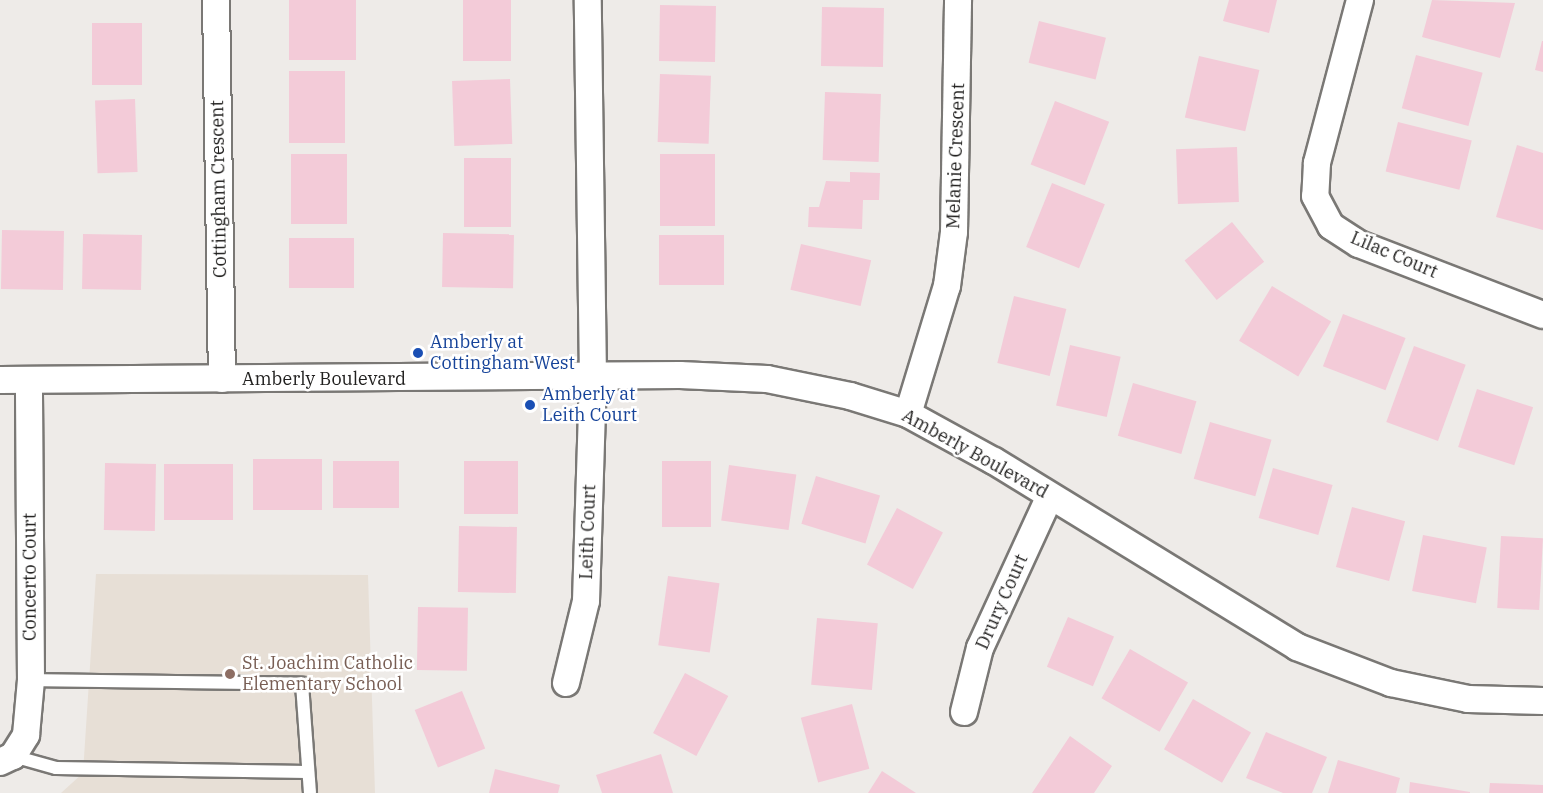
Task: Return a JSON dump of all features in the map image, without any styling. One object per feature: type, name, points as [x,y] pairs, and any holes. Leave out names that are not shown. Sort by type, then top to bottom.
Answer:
[{"type":"street","name":"Cottingham Crescent","points":[[216,0],[222,379]]},
{"type":"street","points":[[588,0],[593,378]]},
{"type":"street","name":"Melanie Crescent","points":[[908,414],[946,286],[954,231],[958,0]]},
{"type":"street","name":"Lilac Court","points":[[1359,0],[1317,163],[1315,196],[1331,226],[1359,244],[1543,315]]},
{"type":"street","name":"Leith Court","points":[[566,683],[586,601],[593,378]]},
{"type":"street","name":"Amberly Boulevard","points":[[0,380],[767,379],[908,414],[1050,496],[1297,647],[1391,683],[1468,699],[1543,701]]},
{"type":"street","name":"Concerto Court","points":[[6,759],[26,735],[31,680],[29,381]]},
{"type":"street","name":"Drury Court","points":[[964,712],[980,648],[1050,496]]},
{"type":"lane","points":[[31,680],[302,684],[310,793]]},
{"type":"lane","points":[[6,759],[56,768],[307,772]]},
{"type":"shaded area","name":"St. Joachim Catholic Elementary School","points":[[96,574],[368,575],[375,793],[61,793],[83,773]]},
{"type":"building","points":[[289,0],[356,0],[356,60],[289,60]]},
{"type":"building","points":[[463,0],[511,0],[511,61],[463,61]]},
{"type":"building","points":[[1229,0],[1277,0],[1269,33],[1223,21]]},
{"type":"building","points":[[1432,0],[1515,3],[1500,58],[1422,37]]},
{"type":"building","points":[[660,5],[716,6],[715,62],[659,61]]},
{"type":"building","points":[[822,7],[884,8],[883,67],[821,66]]},
{"type":"building","points":[[1039,21],[1106,38],[1096,79],[1029,63]]},
{"type":"building","points":[[92,23],[142,23],[142,85],[92,85]]},
{"type":"building","points":[[1543,41],[1543,72],[1535,70]]},
{"type":"building","points":[[1416,55],[1483,73],[1468,126],[1402,108]]},
{"type":"building","points":[[1199,56],[1259,70],[1245,131],[1185,117]]},
{"type":"building","points":[[289,71],[345,71],[345,143],[289,143]]},
{"type":"building","points":[[660,74],[711,76],[709,144],[658,142]]},
{"type":"building","points":[[510,79],[512,144],[454,146],[452,81]]},
{"type":"building","points":[[825,92],[881,94],[879,162],[823,160]]},
{"type":"building","points":[[135,99],[138,172],[98,173],[95,100]]},
{"type":"building","points":[[1055,101],[1109,122],[1085,185],[1031,164]]},
{"type":"building","points":[[1398,122],[1472,140],[1459,190],[1386,171]]},
{"type":"building","points":[[1517,145],[1543,153],[1543,230],[1496,217]]},
{"type":"building","points":[[1237,147],[1239,202],[1178,204],[1176,149]]},
{"type":"building","points":[[291,154],[347,154],[347,224],[291,224]]},
{"type":"building","points":[[660,154],[715,154],[715,226],[660,226]]},
{"type":"building","points":[[464,158],[511,158],[511,227],[464,227]]},
{"type":"building","points":[[850,172],[880,173],[879,200],[863,200],[862,229],[808,227],[809,207],[819,207],[826,181],[850,182]]},
{"type":"building","points":[[1052,183],[1105,204],[1079,268],[1026,247]]},
{"type":"building","points":[[1232,222],[1264,262],[1217,300],[1185,260]]},
{"type":"building","points":[[2,230],[64,231],[63,290],[1,289]]},
{"type":"building","points":[[443,233],[514,234],[513,288],[442,287]]},
{"type":"building","points":[[83,234],[142,235],[141,290],[82,289]]},
{"type":"building","points":[[659,235],[724,235],[724,285],[659,285]]},
{"type":"building","points":[[289,238],[354,238],[354,288],[289,288]]},
{"type":"building","points":[[801,244],[871,260],[861,306],[790,290]]},
{"type":"building","points":[[1272,286],[1331,322],[1298,376],[1239,341]]},
{"type":"building","points":[[1014,296],[1066,309],[1050,376],[997,363]]},
{"type":"building","points":[[1343,314],[1406,338],[1385,390],[1323,366]]},
{"type":"building","points":[[1070,345],[1121,357],[1107,417],[1056,405]]},
{"type":"building","points":[[1414,346],[1466,365],[1438,441],[1386,422]]},
{"type":"building","points":[[1133,383],[1196,401],[1181,454],[1118,436]]},
{"type":"building","points":[[1477,389],[1533,407],[1514,465],[1458,447]]},
{"type":"building","points":[[1210,422],[1272,440],[1255,496],[1194,479]]},
{"type":"building","points":[[253,459],[322,459],[322,510],[253,510]]},
{"type":"building","points":[[333,461],[399,461],[399,508],[333,508]]},
{"type":"building","points":[[464,461],[518,461],[518,514],[464,514]]},
{"type":"building","points":[[662,461],[711,461],[711,527],[662,527]]},
{"type":"building","points":[[105,463],[156,464],[155,531],[104,530]]},
{"type":"building","points":[[164,464],[233,464],[233,520],[164,520]]},
{"type":"building","points":[[729,465],[796,474],[789,530],[721,520]]},
{"type":"building","points":[[1273,468],[1333,485],[1318,535],[1259,518]]},
{"type":"building","points":[[816,476],[880,496],[865,543],[801,524]]},
{"type":"building","points":[[1352,507],[1405,521],[1389,581],[1336,567]]},
{"type":"building","points":[[897,508],[943,532],[913,589],[867,565]]},
{"type":"building","points":[[459,526],[517,527],[516,593],[458,592]]},
{"type":"building","points":[[1423,535],[1487,547],[1476,603],[1412,591]]},
{"type":"building","points":[[1501,536],[1543,538],[1539,610],[1497,608]]},
{"type":"building","points":[[668,576],[719,583],[710,653],[658,645]]},
{"type":"building","points":[[418,607],[468,608],[467,671],[417,670]]},
{"type":"building","points":[[1068,617],[1114,637],[1093,686],[1047,667]]},
{"type":"building","points":[[817,618],[878,623],[872,690],[811,685]]},
{"type":"building","points":[[1130,649],[1188,682],[1160,732],[1102,698]]},
{"type":"building","points":[[685,673],[728,696],[696,756],[653,733]]},
{"type":"building","points":[[462,691],[485,748],[438,768],[415,710]]},
{"type":"building","points":[[1193,699],[1251,732],[1222,783],[1164,749]]},
{"type":"building","points":[[852,704],[869,769],[818,782],[801,718]]},
{"type":"building","points":[[1266,732],[1327,757],[1312,793],[1283,793],[1246,778]]},
{"type":"building","points":[[1070,736],[1112,766],[1094,793],[1032,793]]},
{"type":"building","points":[[661,754],[673,793],[602,793],[596,775]]},
{"type":"building","points":[[1338,760],[1400,778],[1396,793],[1328,793]]},
{"type":"building","points":[[495,769],[560,785],[558,793],[489,793]]},
{"type":"building","points":[[882,771],[916,793],[868,793]]},
{"type":"building","points":[[1410,782],[1470,792],[1470,793],[1409,793]]},
{"type":"building","points":[[1490,783],[1543,785],[1543,793],[1489,793]]},
{"type":"place","name":"Amberly at Cottingham West","points":[[418,353]]},
{"type":"place","name":"Amberly at Leith Court","points":[[530,405]]},
{"type":"place","name":"St. Joachim Catholic Elementary School","points":[[230,674]]}]
